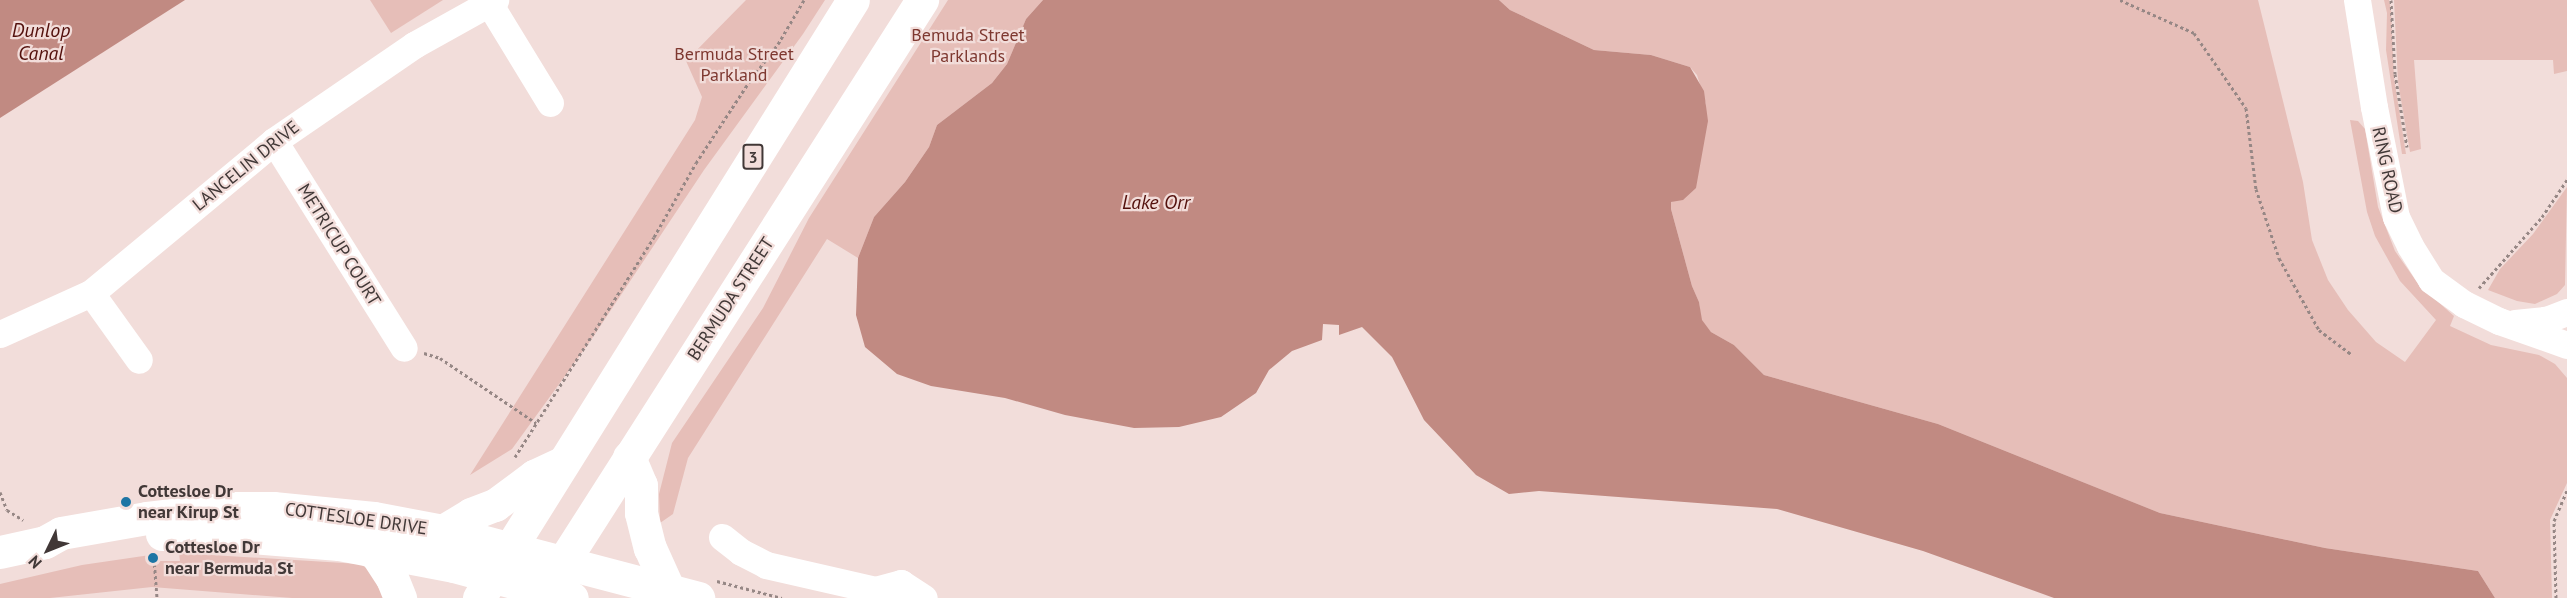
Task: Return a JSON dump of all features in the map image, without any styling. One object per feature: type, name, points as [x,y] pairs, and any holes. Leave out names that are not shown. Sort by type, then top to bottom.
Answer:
[{"type":"main road","name":"3","points":[[486,587],[853,0]]},
{"type":"main road","name":"BERMUDA STREET","points":[[553,595],[563,562],[922,0]]},
{"type":"main road","points":[[629,457],[641,485],[641,513],[650,548],[693,589]]},
{"type":"main road","points":[[442,531],[471,514],[495,505],[534,476],[564,462]]},
{"type":"main road","name":"COTTESLOE DRIVE","points":[[0,552],[37,531],[62,533],[178,513],[250,507],[345,514],[442,531],[563,562],[693,589]]},
{"type":"main road","name":"COTTESLOE DRIVE","points":[[37,531],[63,547],[149,535],[187,533],[295,540],[374,549],[486,587],[553,595]]},
{"type":"main road","points":[[374,549],[392,578],[400,598]]},
{"type":"street","name":"RING ROAD","points":[[2357,0],[2374,107],[2396,217],[2410,246],[2431,280],[2464,304],[2508,324],[2567,345]]},
{"type":"street","points":[[492,2],[550,103]]},
{"type":"street","name":"LANCELIN DRIVE","points":[[0,334],[91,293],[274,141],[414,45],[492,2]]},
{"type":"street","name":"METRICUP COURT","points":[[274,141],[405,348]]},
{"type":"street","points":[[91,293],[139,360]]},
{"type":"street","points":[[2508,324],[2546,320],[2567,312]]},
{"type":"street","points":[[722,537],[741,552],[766,565],[875,590],[901,583],[924,598]]},
{"type":"path","points":[[512,461],[654,237],[696,163],[749,82],[778,44],[804,0]]},
{"type":"path","points":[[2120,0],[2194,33],[2246,108],[2256,189],[2279,258],[2319,330],[2350,354]]},
{"type":"path","points":[[2391,0],[2395,74],[2407,152]]},
{"type":"path","points":[[2486,292],[2478,289],[2542,217],[2567,180]]},
{"type":"path","points":[[405,348],[440,358],[536,423]]},
{"type":"path","points":[[2556,598],[2554,521],[2567,491]]},
{"type":"path","points":[[0,492],[7,510],[37,531]]},
{"type":"path","points":[[154,557],[157,598]]},
{"type":"path","points":[[693,589],[782,598]]},
{"type":"green space","points":[[370,0],[443,0],[391,33]]},
{"type":"green space","name":"Bermuda Street Parkland","points":[[746,0],[825,0],[704,170],[591,340],[512,449],[470,475],[695,120],[702,97],[686,61]]},
{"type":"green space","name":"Bemuda Street Parklands","points":[[948,0],[1043,0],[1026,19],[1007,64],[992,83],[937,125],[929,147],[905,182],[874,217],[858,258],[827,239],[688,458],[673,514],[660,523],[659,494],[672,443],[763,308],[809,218]]},
{"type":"green space","points":[[1499,0],[2258,0],[2303,182],[2312,240],[2328,280],[2348,310],[2376,342],[2405,362],[2436,320],[2400,281],[2375,236],[2367,212],[2350,120],[2358,121],[2365,129],[2378,207],[2395,251],[2419,285],[2454,316],[2450,326],[2491,345],[2539,355],[2555,364],[2567,378],[2567,483],[2550,520],[2552,598],[2495,598],[2478,571],[2325,548],[2160,513],[1938,424],[1764,375],[1734,345],[1711,332],[1701,320],[1699,302],[1692,286],[1671,209],[1671,202],[1677,199],[1706,104],[1697,75],[1690,67],[1651,55],[1594,50],[1510,10]]},
{"type":"green space","points":[[2384,0],[2389,0],[2391,9],[2394,78],[2406,154],[2402,154],[2386,50],[2387,13]]},
{"type":"green space","points":[[2394,0],[2567,0],[2567,71],[2554,74],[2553,60],[2414,60],[2421,149],[2410,152],[2398,82]]},
{"type":"green space","points":[[2567,187],[2565,285],[2557,294],[2535,304],[2517,301],[2488,290],[2500,269],[2533,234]]},
{"type":"green space","points":[[179,553],[360,564],[376,574],[388,598],[292,598],[152,587],[50,598],[0,598],[0,584],[82,565],[157,554],[158,561],[180,561]]},
{"type":"water","name":"Dunlop Canal","points":[[0,0],[185,0],[0,118]]},
{"type":"water","name":"Lake Orr","points":[[1043,0],[1499,0],[1510,10],[1594,50],[1651,55],[1690,67],[1704,91],[1708,121],[1696,188],[1683,200],[1671,202],[1671,209],[1692,286],[1699,302],[1702,320],[1711,332],[1734,345],[1764,375],[1938,424],[2160,513],[2325,548],[2478,571],[2495,598],[2054,598],[1923,551],[1777,509],[1539,491],[1509,494],[1476,475],[1424,420],[1392,357],[1362,327],[1339,335],[1339,325],[1323,324],[1322,340],[1292,351],[1269,370],[1256,393],[1221,417],[1179,427],[1134,428],[1065,415],[1005,398],[931,386],[897,374],[865,347],[856,315],[858,258],[874,217],[905,182],[929,147],[937,125],[992,83],[1007,64],[1026,19]]},
{"type":"place","name":"Cottesloe Dr near Kirup St","points":[[126,502]]},
{"type":"place","name":"Cottesloe Dr near Bermuda St","points":[[153,558]]}]
